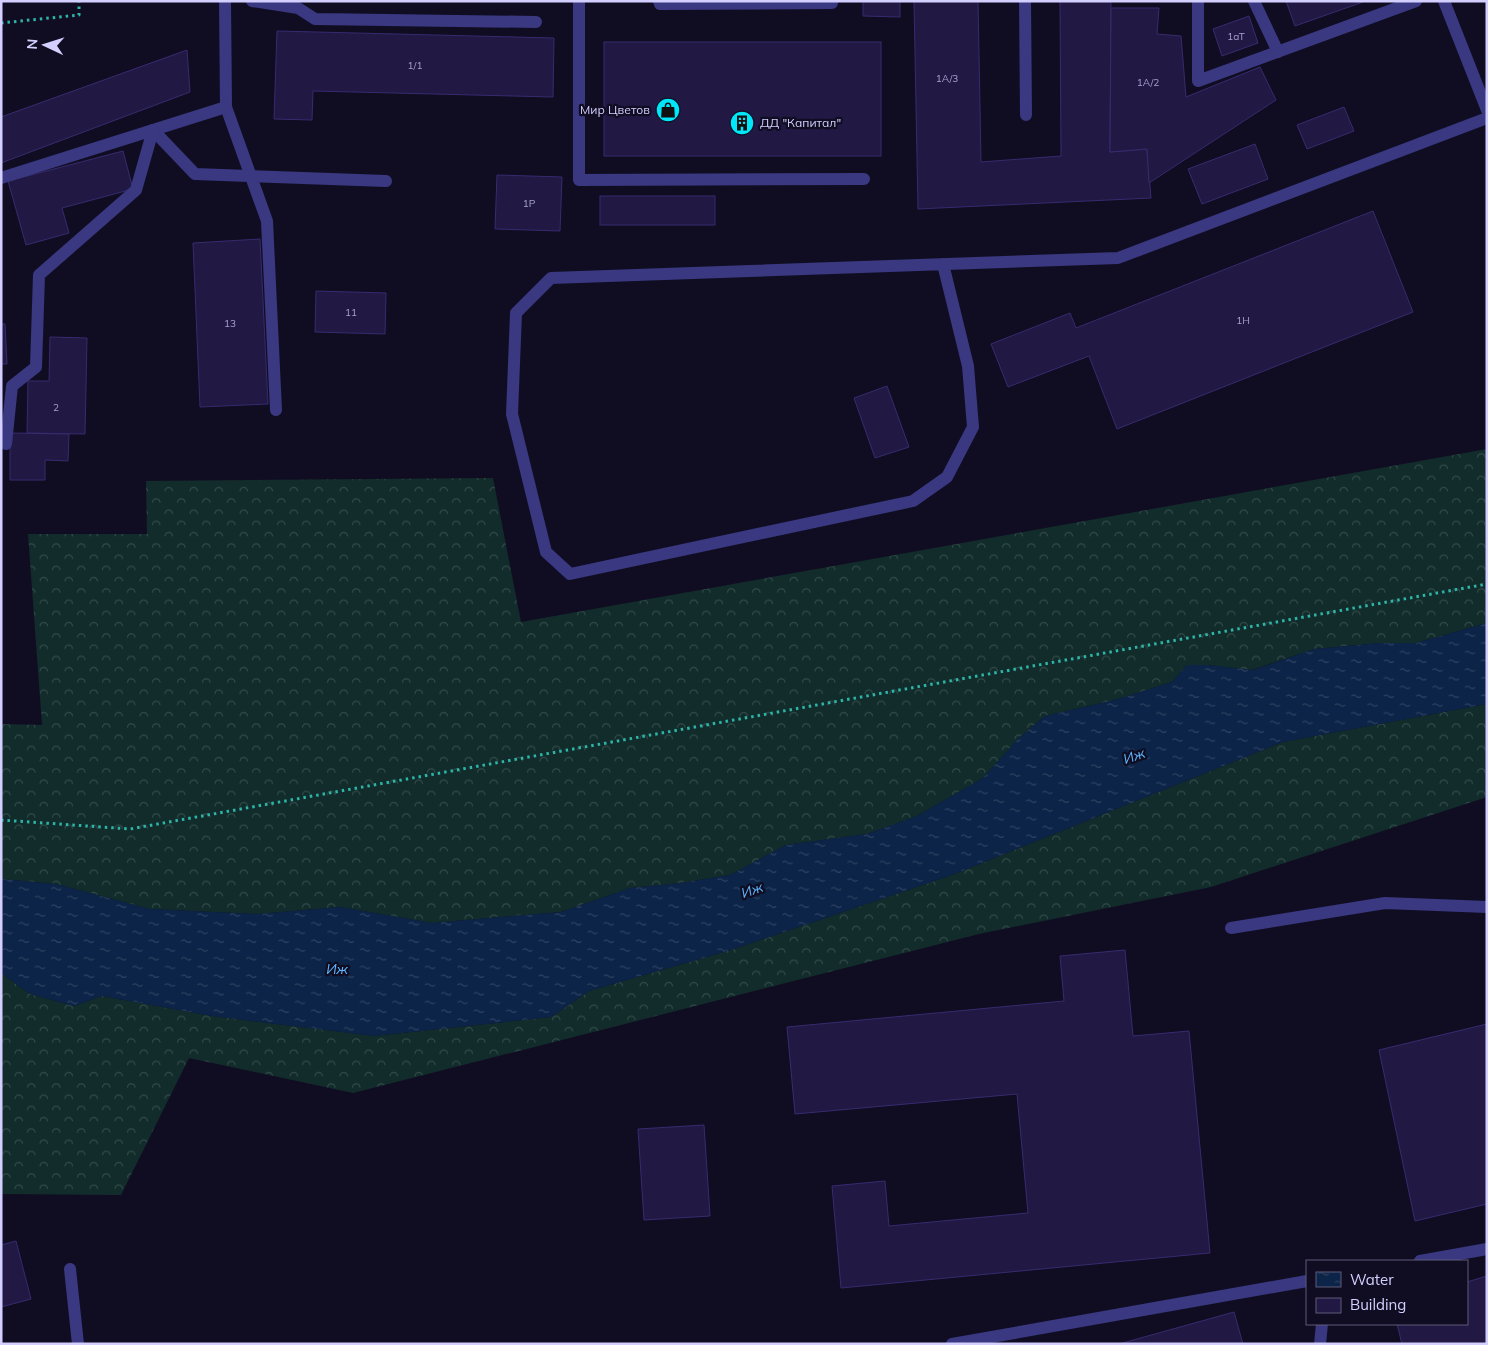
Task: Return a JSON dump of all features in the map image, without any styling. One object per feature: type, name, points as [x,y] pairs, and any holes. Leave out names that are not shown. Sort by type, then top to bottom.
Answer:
[{"type":"lane","points":[[225,1],[226,107],[267,220],[276,410]]},
{"type":"lane","points":[[252,1],[298,8],[315,19],[536,22]]},
{"type":"lane","points":[[579,1],[579,180],[864,179]]},
{"type":"lane","points":[[659,1],[660,4],[832,3],[832,1]]},
{"type":"lane","points":[[1026,1],[1026,115]]},
{"type":"lane","points":[[1198,1],[1198,81],[1416,1]]},
{"type":"lane","points":[[1254,1],[1278,52]]},
{"type":"lane","points":[[1444,1],[1487,110]]},
{"type":"lane","points":[[1,178],[226,107]]},
{"type":"lane","points":[[943,264],[968,366],[973,427],[948,477],[913,501],[570,574],[546,552],[512,414],[516,314],[551,278],[943,264],[1118,258],[1487,118]]},
{"type":"lane","points":[[153,130],[195,174],[386,181]]},
{"type":"lane","points":[[6,444],[12,386],[36,367],[39,275],[136,190],[153,130]]},
{"type":"lane","points":[[1231,928],[1385,903],[1487,907]]},
{"type":"lane","points":[[1426,1260],[1487,1250]]},
{"type":"lane","points":[[70,1269],[78,1344]]},
{"type":"lane","points":[[952,1344],[1306,1281]]},
{"type":"lane","points":[[1320,1344],[1322,1325]]},
{"type":"path","points":[[1,24],[79,15],[79,1]]},
{"type":"path","points":[[1,820],[130,829],[1487,584]]},
{"type":"green space","points":[[1487,449],[1487,623],[1416,643],[1380,643],[1314,649],[1252,670],[1208,665],[1187,665],[1172,682],[1115,700],[1045,716],[1019,738],[983,778],[917,816],[867,834],[786,845],[730,875],[681,883],[630,888],[561,912],[432,923],[340,907],[258,914],[150,909],[56,884],[1,879],[1,724],[42,725],[28,534],[147,534],[146,481],[493,478],[521,622]]},
{"type":"green space","points":[[1487,704],[1487,797],[1211,887],[979,934],[353,1093],[189,1058],[121,1195],[1,1194],[1,973],[30,994],[74,1006],[102,996],[212,1016],[374,1036],[551,1017],[589,991],[731,950],[952,875],[1283,742]]},
{"type":"water","name":"Иж","points":[[1487,623],[1487,704],[1283,742],[952,875],[731,950],[589,991],[551,1017],[374,1036],[212,1016],[102,996],[74,1006],[30,994],[1,973],[1,879],[56,884],[150,909],[258,914],[340,907],[432,923],[561,912],[630,888],[681,883],[730,875],[786,845],[867,834],[917,816],[983,778],[1019,738],[1045,716],[1115,700],[1172,682],[1187,665],[1208,665],[1253,670],[1314,649],[1380,643],[1416,643]]},
{"type":"building","points":[[863,1],[900,1],[900,17],[863,16]]},
{"type":"building","points":[[914,1],[978,1],[981,162],[1061,156],[1060,1],[1111,1],[1110,152],[1147,149],[1151,198],[918,209]]},
{"type":"building","points":[[1286,1],[1362,1],[1363,2],[1295,26]]},
{"type":"building","points":[[1111,8],[1159,8],[1157,34],[1181,36],[1186,97],[1260,67],[1276,100],[1149,183],[1147,149],[1110,152]]},
{"type":"building","points":[[1249,16],[1258,43],[1222,56],[1213,29]]},
{"type":"building","points":[[277,31],[554,38],[553,97],[313,91],[312,120],[274,119]]},
{"type":"building","name":"ДД \"Капитал\"","points":[[604,42],[881,42],[881,156],[604,156]]},
{"type":"building","points":[[187,50],[190,92],[1,163],[1,117]]},
{"type":"building","points":[[1344,107],[1354,131],[1307,149],[1297,125]]},
{"type":"building","points":[[1255,144],[1268,179],[1202,204],[1188,169]]},
{"type":"building","points":[[123,151],[133,189],[62,208],[69,233],[26,245],[8,181]]},
{"type":"building","points":[[497,175],[562,177],[560,231],[495,229]]},
{"type":"building","points":[[600,196],[715,196],[715,225],[600,225]]},
{"type":"building","points":[[1373,211],[1413,312],[1117,429],[1089,356],[1008,387],[991,344],[1070,313],[1076,328]]},
{"type":"building","points":[[260,239],[268,404],[200,407],[193,243]]},
{"type":"building","points":[[316,291],[386,293],[385,334],[315,332]]},
{"type":"building","points":[[1,324],[5,324],[7,364],[1,364]]},
{"type":"building","points":[[50,337],[87,338],[85,434],[27,433],[28,381],[49,381]]},
{"type":"building","points":[[887,386],[909,447],[875,458],[854,398]]},
{"type":"building","points":[[10,433],[69,434],[68,461],[45,460],[45,480],[10,480]]},
{"type":"building","points":[[1125,950],[1133,1036],[1189,1031],[1210,1253],[841,1288],[832,1186],[885,1181],[889,1226],[1028,1213],[1017,1094],[795,1114],[787,1027],[1064,1001],[1060,956]]},
{"type":"building","points":[[1487,1024],[1487,1204],[1415,1221],[1379,1050]]},
{"type":"building","points":[[704,1125],[710,1216],[644,1220],[638,1129]]},
{"type":"building","points":[[16,1241],[31,1299],[1,1307],[1,1245]]},
{"type":"building","points":[[1487,1276],[1487,1344],[1402,1344],[1397,1325],[1468,1325],[1468,1282]]},
{"type":"building","points":[[1234,1312],[1243,1344],[1119,1344]]},
{"type":"place","name":"Мир Цветов","points":[[668,110]]},
{"type":"place","name":"ДД \"Капитал\"","points":[[742,123]]}]
